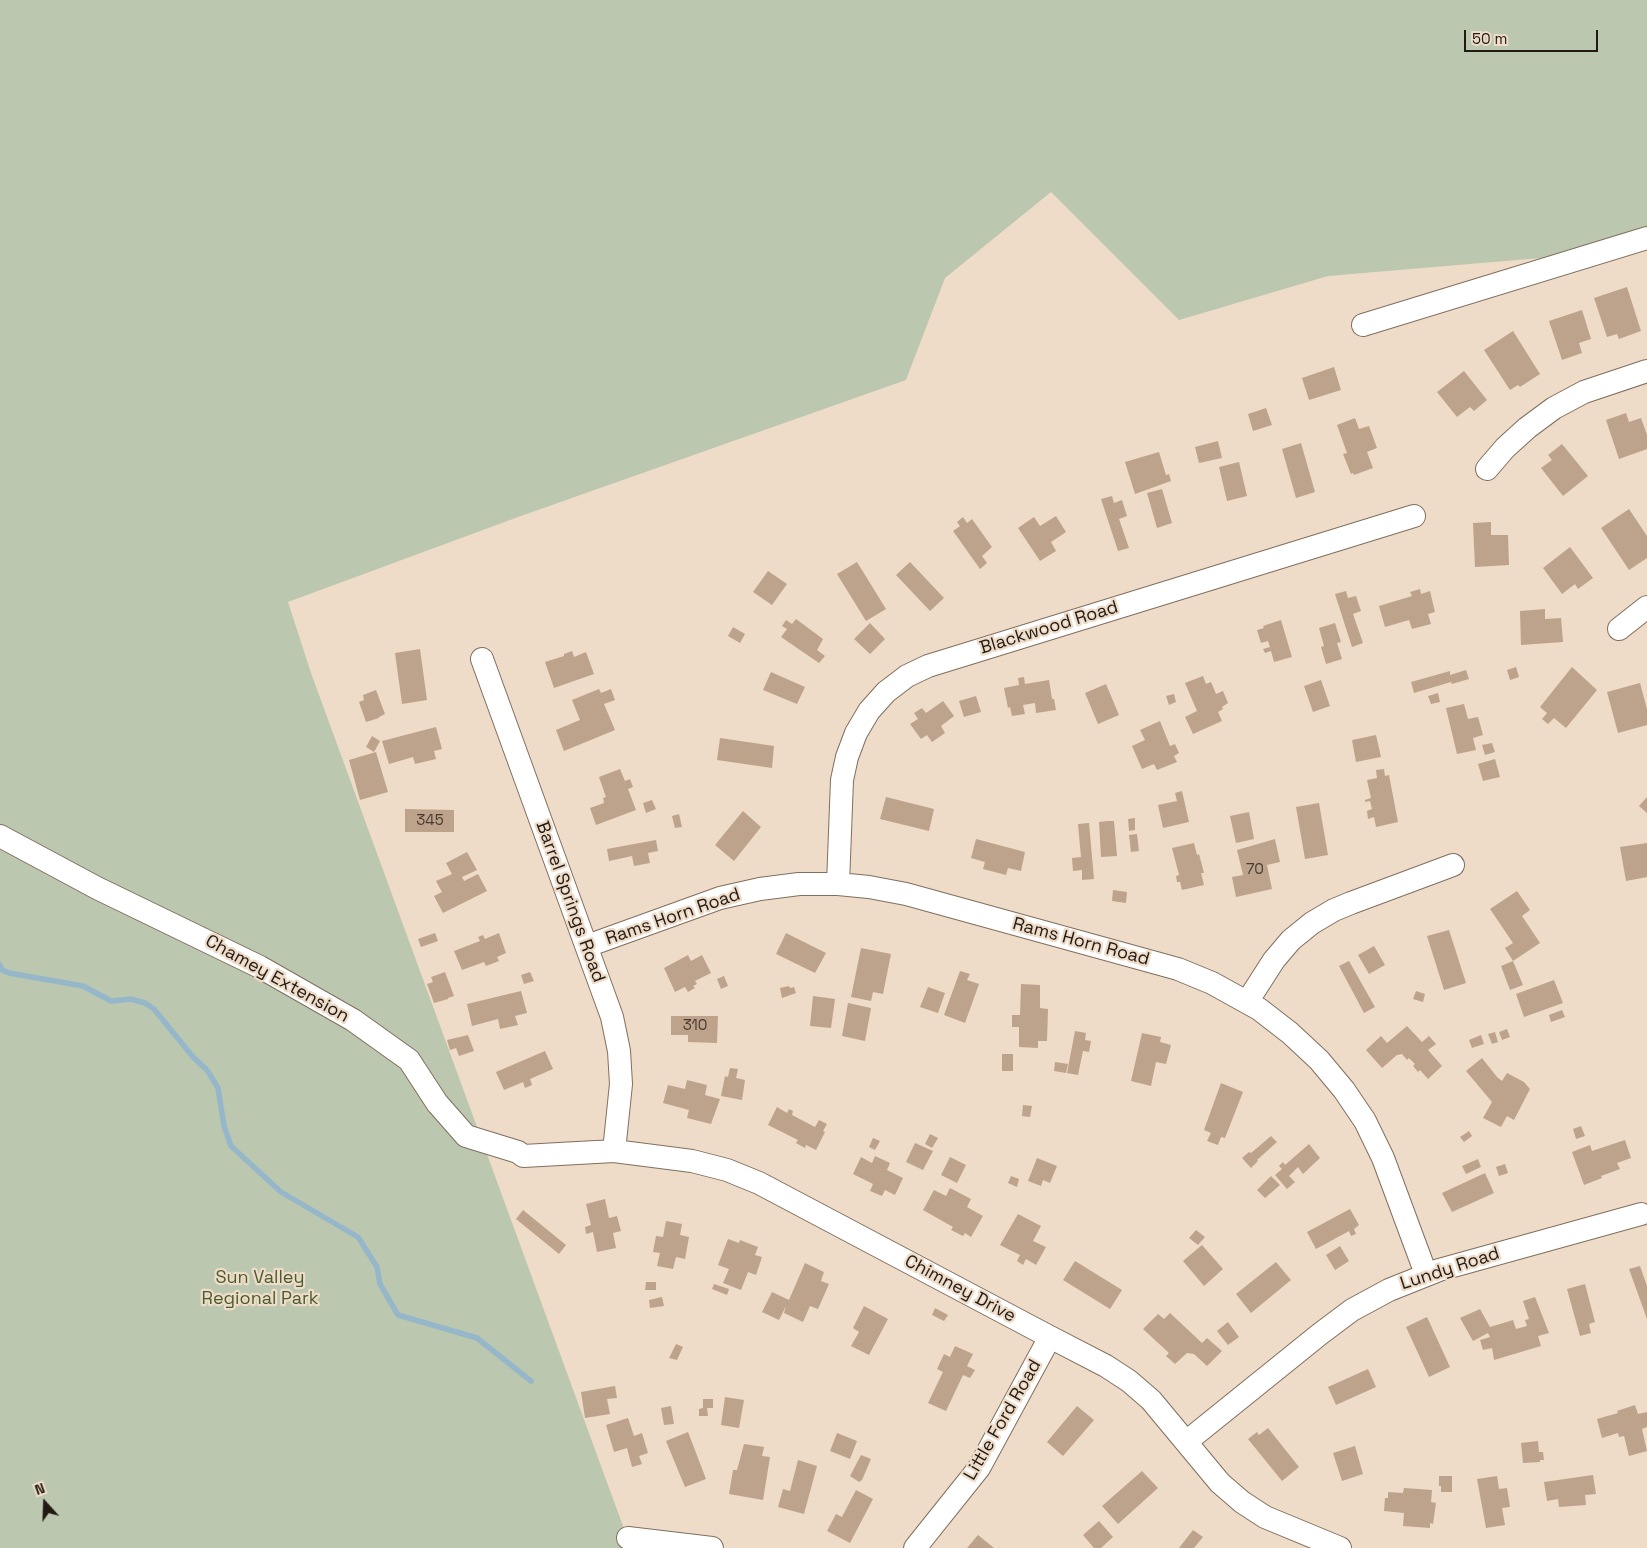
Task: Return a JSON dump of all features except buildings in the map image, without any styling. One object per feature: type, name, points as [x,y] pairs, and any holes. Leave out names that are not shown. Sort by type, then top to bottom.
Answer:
[{"type":"street","points":[[1363,324],[1647,238]]},
{"type":"street","points":[[1487,469],[1521,433],[1554,408],[1584,392],[1647,371]]},
{"type":"street","name":"Blackwood Road","points":[[838,884],[842,780],[847,757],[856,734],[869,711],[886,692],[907,676],[928,666],[1414,516]]},
{"type":"street","points":[[1620,629],[1647,607]]},
{"type":"street","name":"Barrel Springs Road","points":[[482,659],[612,1017],[619,1051],[621,1084],[614,1151]]},
{"type":"street","name":"Chamey Extension","points":[[0,836],[97,888],[260,967],[352,1020],[409,1060],[437,1102],[466,1136],[518,1152],[524,1156]]},
{"type":"street","points":[[1247,1002],[1274,960],[1291,940],[1312,923],[1351,902],[1453,865]]},
{"type":"street","name":"Rams Horn Road","points":[[587,946],[720,898],[760,889],[799,884],[838,884],[869,887],[906,894],[1178,969],[1212,983],[1247,1002],[1290,1033],[1319,1060],[1344,1090],[1383,1158],[1426,1274]]},
{"type":"street","name":"Chimney Drive","points":[[524,1156],[614,1151],[692,1162],[727,1170],[759,1183],[1106,1366],[1129,1381],[1151,1400],[1220,1483],[1242,1502],[1265,1517],[1340,1548]]},
{"type":"street","name":"Lundy Road","points":[[1186,1442],[1352,1310],[1389,1290],[1426,1274],[1641,1214]]},
{"type":"street","name":"Little Ford Road","points":[[915,1548],[980,1468],[1050,1337]]},
{"type":"street","points":[[628,1538],[712,1548]]},
{"type":"green space","name":"Sun Valley Regional Park","points":[[0,0],[1647,0],[1647,249],[1328,276],[1179,320],[1051,192],[945,278],[906,380],[518,517],[288,602],[311,673],[631,1548],[0,1548]]},
{"type":"waterway","points":[[0,965],[2,970],[9,973],[83,986],[111,1001],[131,999],[145,1003],[154,1009],[193,1057],[207,1070],[218,1088],[224,1126],[231,1146],[281,1192],[358,1237],[377,1267],[380,1284],[398,1315],[477,1338],[531,1381]]}]
